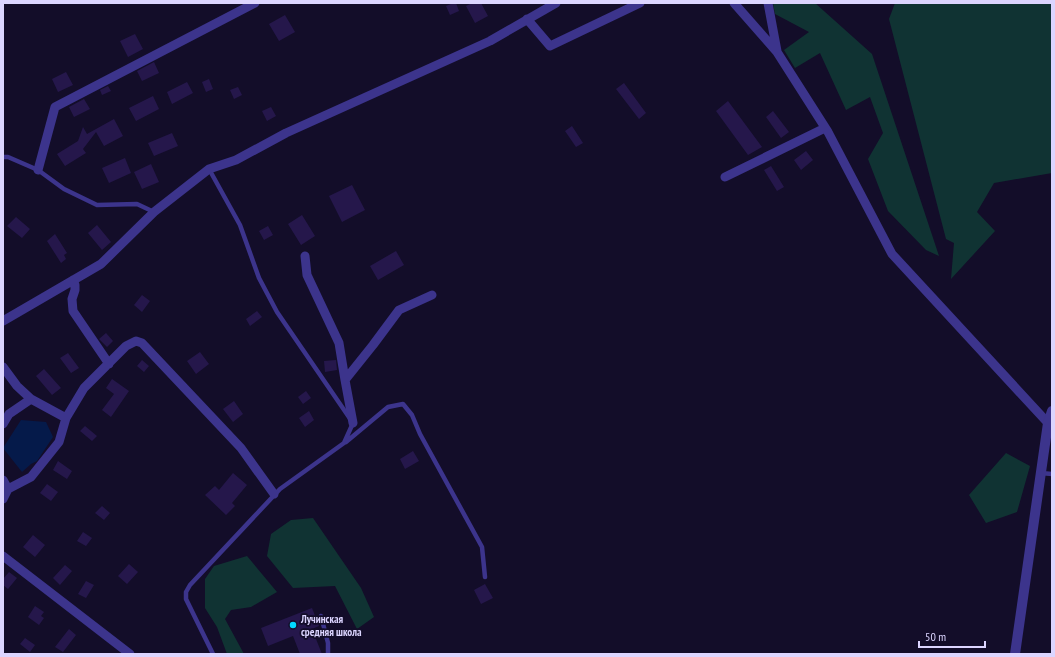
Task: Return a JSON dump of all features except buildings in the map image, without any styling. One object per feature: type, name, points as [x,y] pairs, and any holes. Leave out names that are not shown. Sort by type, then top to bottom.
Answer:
[{"type":"street","points":[[38,170],[55,107],[255,3]]},
{"type":"street","points":[[3,321],[101,264],[154,212],[209,169],[236,160],[286,133],[490,41],[556,3]]},
{"type":"street","points":[[528,20],[550,46],[640,3]]},
{"type":"street","points":[[734,3],[777,52],[825,128],[892,254],[1048,423]]},
{"type":"street","points":[[768,3],[777,52]]},
{"type":"street","points":[[725,177],[825,128]]},
{"type":"street","points":[[305,256],[307,275],[339,343],[353,422]]},
{"type":"street","points":[[73,280],[75,285],[72,299],[73,311],[109,364]]},
{"type":"street","points":[[345,380],[399,310],[432,295]]},
{"type":"street","points":[[3,499],[8,489],[31,477],[59,442],[66,418],[84,388],[126,346],[136,341],[142,343],[241,448],[274,494]]},
{"type":"street","points":[[3,367],[17,386],[31,399],[66,418]]},
{"type":"street","points":[[3,424],[10,414],[31,399]]},
{"type":"street","points":[[1015,654],[1048,423],[1052,411]]},
{"type":"street","points":[[3,480],[8,489]]},
{"type":"street","points":[[3,556],[130,654]]},
{"type":"lane","points":[[3,157],[8,157],[38,170],[64,189],[97,205],[138,204],[154,212]]},
{"type":"lane","points":[[209,169],[240,225],[259,278],[277,312],[353,422],[344,443]]},
{"type":"lane","points":[[213,654],[186,599],[186,592],[190,585],[274,494],[344,443],[388,407],[402,404],[412,415],[420,434],[482,547],[485,577]]},
{"type":"lane","points":[[1041,473],[1052,474]]},
{"type":"lane","points":[[321,616],[328,643],[328,654]]},
{"type":"green space","points":[[773,3],[815,3],[872,54],[939,256],[926,250],[888,211],[868,159],[883,133],[870,97],[846,110],[820,53],[795,68],[784,50],[809,32],[775,14]]},
{"type":"green space","points":[[895,3],[1052,3],[1052,173],[994,183],[977,212],[995,231],[951,279],[954,243],[946,239],[889,19]]},
{"type":"green space","points":[[1006,453],[1030,466],[1017,512],[986,523],[969,495]]},
{"type":"green space","points":[[313,518],[361,588],[374,617],[357,629],[335,586],[293,588],[267,556],[271,534],[291,520]]},
{"type":"green space","points":[[247,556],[277,592],[251,607],[231,610],[225,619],[244,654],[227,654],[217,627],[205,608],[205,579],[214,566]]},
{"type":"water","points":[[21,420],[46,422],[53,437],[37,461],[22,472],[3,448]]},
{"type":"place","name":"Лучинская средняя школа","points":[[293,625]]}]
